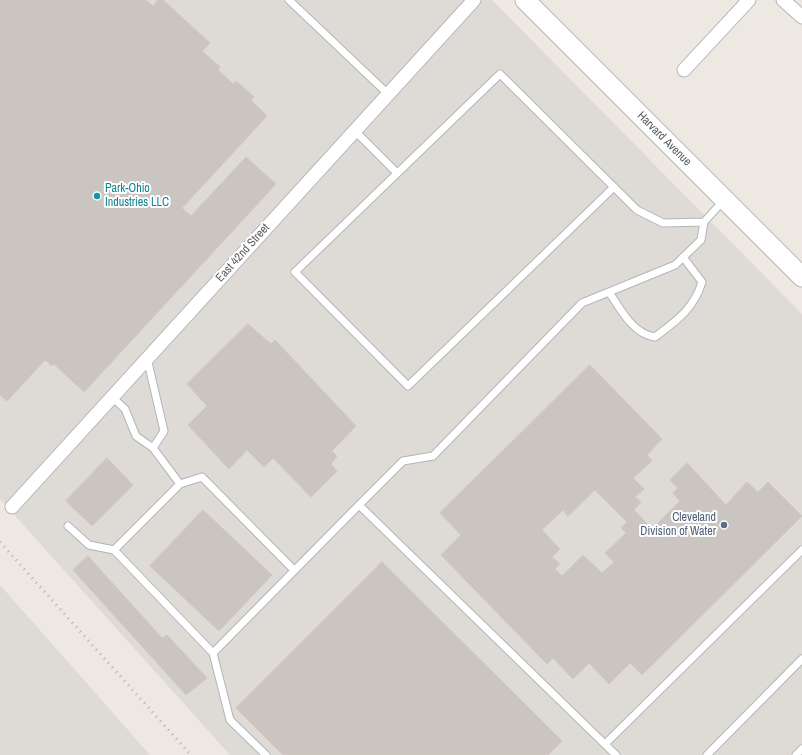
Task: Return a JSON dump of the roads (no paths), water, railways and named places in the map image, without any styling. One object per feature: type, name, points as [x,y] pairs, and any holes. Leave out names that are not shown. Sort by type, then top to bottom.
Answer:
[{"type":"main road","name":"Harvard Avenue","points":[[525,0],[802,277]]},
{"type":"street","name":"East 42nd Street","points":[[12,507],[474,0]]},
{"type":"street","points":[[684,70],[749,0]]},
{"type":"street","points":[[783,0],[802,18]]},
{"type":"lane","points":[[289,0],[388,93]]},
{"type":"lane","points":[[614,187],[408,386],[295,272],[500,74],[614,187],[637,210],[663,223],[704,222]]},
{"type":"lane","points":[[354,130],[397,173]]},
{"type":"lane","points":[[213,653],[404,461],[433,456],[582,304],[675,265],[701,240],[704,222],[724,199]]},
{"type":"lane","points":[[609,292],[627,319],[644,335],[655,337],[683,316],[698,297],[702,282],[683,257]]},
{"type":"lane","points":[[147,358],[164,431],[153,448]]},
{"type":"lane","points":[[112,397],[125,409],[136,436],[153,448],[180,484]]},
{"type":"lane","points":[[114,550],[180,484],[202,477],[294,570]]},
{"type":"lane","points":[[359,505],[616,755]]},
{"type":"lane","points":[[68,526],[89,545],[114,550],[213,653],[230,720],[266,755]]},
{"type":"lane","points":[[605,744],[802,550]]},
{"type":"lane","points":[[707,755],[802,659]]},
{"type":"lane","points":[[796,755],[802,749]]},
{"type":"railway","points":[[0,542],[191,755]]},
{"type":"place","name":"Park-Ohio Industries LLC","points":[[97,196]]},
{"type":"place","name":"Cleveland Division of Water","points":[[724,525]]}]
